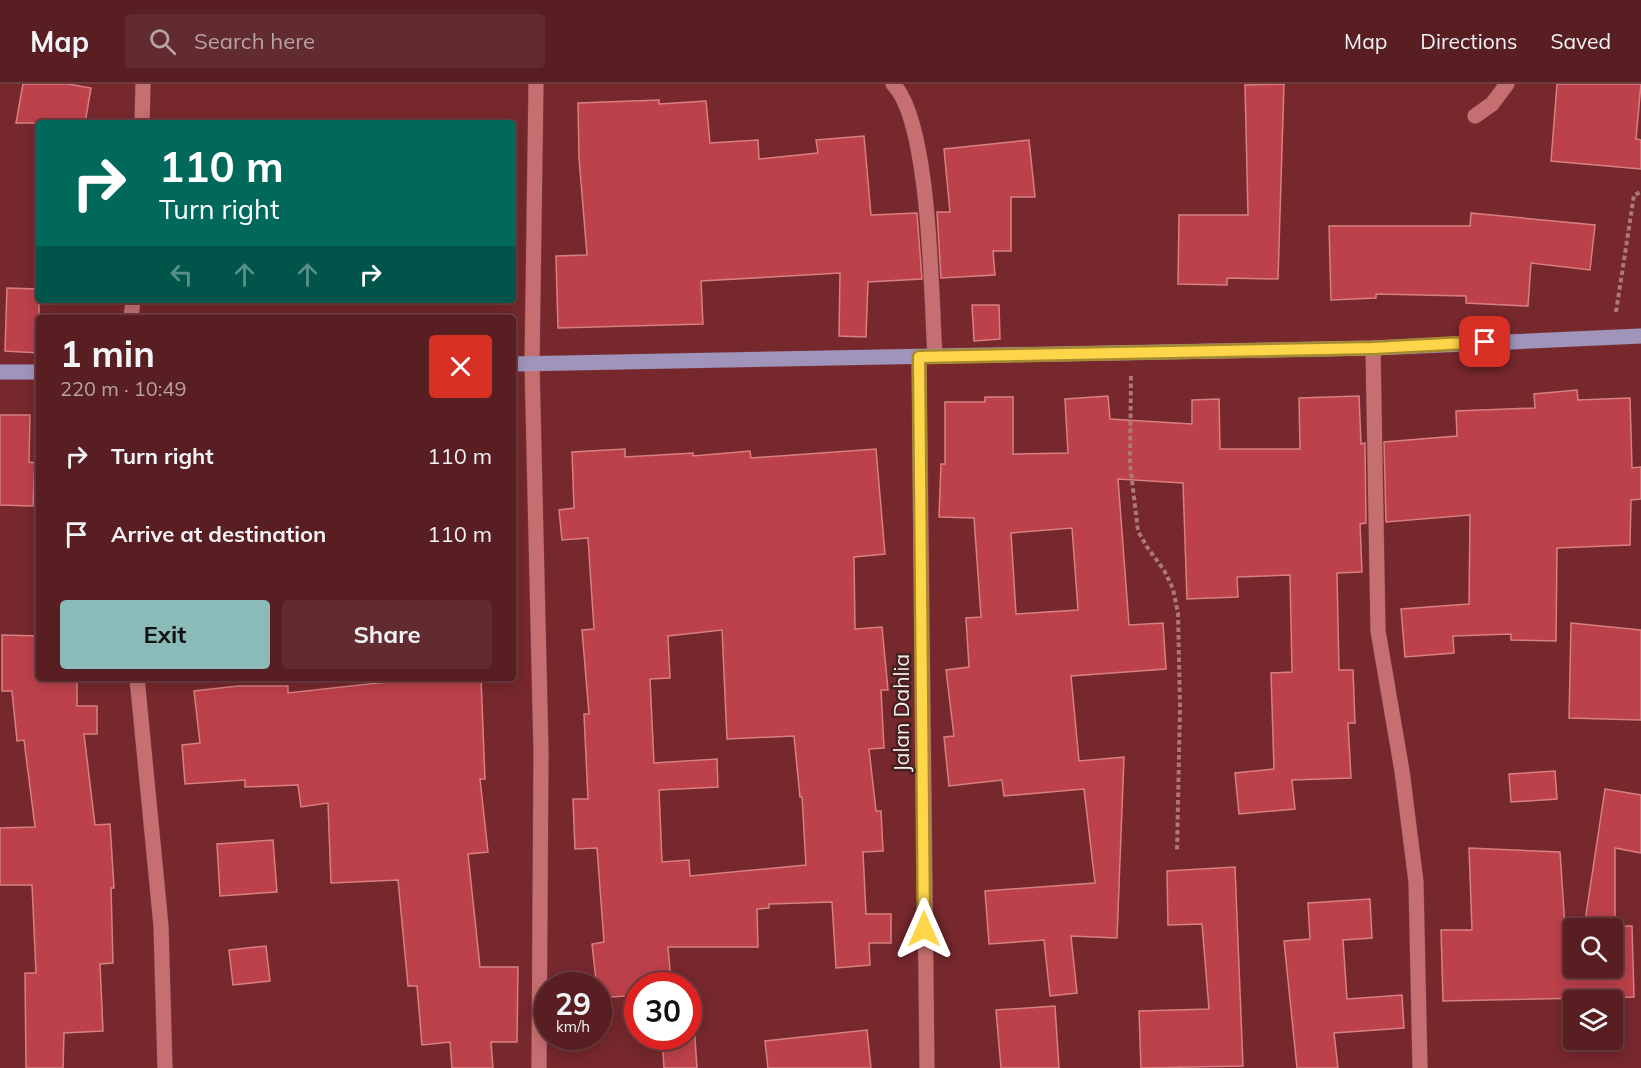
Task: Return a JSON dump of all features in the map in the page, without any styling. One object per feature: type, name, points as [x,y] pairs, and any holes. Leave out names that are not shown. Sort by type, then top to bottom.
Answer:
[{"type":"main road","points":[[516,364],[740,358],[919,357],[1373,348],[1641,336]]},
{"type":"main road","points":[[0,372],[36,372]]},
{"type":"street","points":[[142,120],[143,84]]},
{"type":"street","points":[[536,84],[532,364],[541,752],[539,1068]]},
{"type":"street","points":[[893,84],[905,102],[912,122],[924,183],[935,356]]},
{"type":"street","points":[[1475,116],[1492,104],[1507,84]]},
{"type":"street","points":[[1373,348],[1378,631],[1402,771],[1416,882],[1420,1068]]},
{"type":"street","name":"Jalan Dahlia","points":[[919,357],[927,1068]]},
{"type":"street","points":[[137,681],[161,926],[165,1068]]},
{"type":"path","points":[[1612,337],[1634,195],[1641,192]]},
{"type":"path","points":[[1131,351],[1130,464],[1138,531],[1164,570],[1173,589],[1178,613],[1180,707],[1177,851]]},
{"type":"building","points":[[23,84],[68,84],[91,88],[86,120],[36,120],[36,123],[16,123]]},
{"type":"building","points":[[1284,84],[1278,279],[1227,278],[1227,285],[1178,284],[1179,215],[1248,215],[1245,85]]},
{"type":"building","points":[[1557,84],[1641,84],[1636,139],[1641,140],[1641,169],[1551,161]]},
{"type":"building","points":[[659,100],[659,104],[706,101],[710,143],[758,140],[759,159],[818,153],[816,140],[864,136],[871,215],[917,213],[922,279],[868,282],[866,337],[839,336],[840,273],[701,281],[703,324],[558,328],[556,256],[587,255],[579,158],[578,103]]},
{"type":"building","points":[[1029,140],[1035,197],[1011,197],[1011,251],[993,251],[995,275],[941,278],[937,212],[950,212],[944,149]]},
{"type":"building","points":[[1471,213],[1595,225],[1590,270],[1531,263],[1528,306],[1466,303],[1466,296],[1376,294],[1376,298],[1331,300],[1329,226],[1470,226]]},
{"type":"building","points":[[7,288],[36,289],[39,315],[36,315],[36,353],[5,351]]},
{"type":"building","points":[[972,305],[999,305],[1000,339],[974,341]]},
{"type":"building","points":[[1577,390],[1578,400],[1630,398],[1632,468],[1641,467],[1641,499],[1631,500],[1630,545],[1557,548],[1556,641],[1511,640],[1511,634],[1453,636],[1454,653],[1405,657],[1401,609],[1469,604],[1470,515],[1386,522],[1384,442],[1457,436],[1456,411],[1535,408],[1534,394]]},
{"type":"building","points":[[1108,396],[1110,419],[1192,424],[1192,400],[1219,399],[1220,449],[1300,449],[1299,398],[1359,396],[1361,444],[1365,443],[1366,523],[1360,524],[1362,572],[1337,573],[1339,670],[1353,670],[1355,723],[1348,723],[1351,778],[1292,780],[1295,809],[1239,814],[1235,773],[1274,769],[1271,673],[1292,672],[1290,575],[1237,577],[1238,597],[1187,599],[1183,483],[1118,479],[1129,625],[1163,623],[1166,669],[1071,676],[1079,761],[1124,757],[1117,938],[1071,936],[1077,993],[1050,996],[1044,940],[989,944],[985,891],[1095,883],[1084,789],[1004,796],[1002,780],[949,786],[944,737],[954,736],[946,670],[969,667],[966,618],[981,617],[974,518],[939,517],[941,464],[945,464],[945,402],[985,402],[985,397],[1013,397],[1013,454],[1068,453],[1065,399]],"holes":[[[1072,528],[1078,610],[1016,614],[1011,533]]]},
{"type":"building","points":[[0,415],[30,415],[29,462],[35,463],[33,506],[0,505]]},
{"type":"building","points":[[625,449],[625,457],[693,453],[693,456],[750,451],[751,458],[876,449],[885,554],[854,557],[855,629],[882,627],[888,690],[881,690],[884,748],[869,749],[876,811],[881,811],[883,851],[863,852],[866,914],[891,914],[891,943],[869,943],[870,965],[836,968],[832,902],[769,904],[769,908],[757,909],[758,947],[668,947],[670,972],[624,972],[624,996],[612,997],[612,972],[595,972],[592,944],[604,942],[597,848],[575,849],[573,799],[588,799],[584,714],[589,714],[582,630],[594,629],[588,538],[562,540],[559,510],[574,508],[572,452]],"holes":[[[722,630],[727,739],[794,736],[800,797],[802,797],[806,865],[690,876],[689,860],[662,862],[659,790],[718,787],[717,759],[654,763],[650,679],[670,678],[668,636]]]},
{"type":"building","points":[[1571,623],[1641,630],[1641,720],[1569,718]]},
{"type":"building","points":[[2,635],[36,636],[36,681],[77,681],[77,706],[97,706],[97,734],[84,734],[95,825],[110,824],[114,888],[111,888],[113,963],[100,964],[103,1031],[64,1033],[63,1068],[26,1068],[25,973],[36,973],[32,885],[0,885],[0,828],[35,827],[24,740],[17,741],[12,691],[2,691]]},
{"type":"building","points":[[396,681],[481,681],[485,779],[480,779],[488,852],[468,854],[480,967],[518,967],[517,1042],[491,1042],[493,1068],[452,1068],[450,1042],[422,1045],[417,986],[408,986],[398,880],[331,883],[328,803],[301,807],[298,785],[245,787],[245,780],[185,784],[182,745],[200,743],[194,691],[238,686],[288,686],[288,693]]},
{"type":"building","points":[[1555,771],[1557,799],[1511,802],[1509,774]]},
{"type":"building","points":[[1605,789],[1641,795],[1641,853],[1615,848],[1615,918],[1586,918]]},
{"type":"building","points":[[273,840],[277,892],[220,896],[217,844]]},
{"type":"building","points":[[1469,848],[1560,852],[1564,918],[1563,978],[1623,978],[1623,926],[1632,926],[1634,997],[1623,997],[1623,990],[1563,990],[1563,998],[1443,1001],[1441,930],[1472,930]]},
{"type":"building","points":[[1235,867],[1243,1066],[1141,1068],[1139,1011],[1209,1009],[1202,924],[1168,925],[1167,871]]},
{"type":"building","points":[[1370,899],[1372,938],[1343,940],[1347,999],[1402,995],[1404,1028],[1334,1033],[1338,1068],[1297,1068],[1284,941],[1310,939],[1308,903]]},
{"type":"building","points":[[266,946],[270,981],[233,985],[229,950]]},
{"type":"building","points":[[1055,1006],[1059,1068],[1001,1068],[996,1010]]},
{"type":"building","points":[[867,1030],[871,1068],[768,1068],[765,1041]]},
{"type":"building","points":[[663,1050],[696,1050],[697,1068],[664,1068]]},
{"type":"route","points":[[924,929],[919,357],[1373,348],[1485,342]]}]
